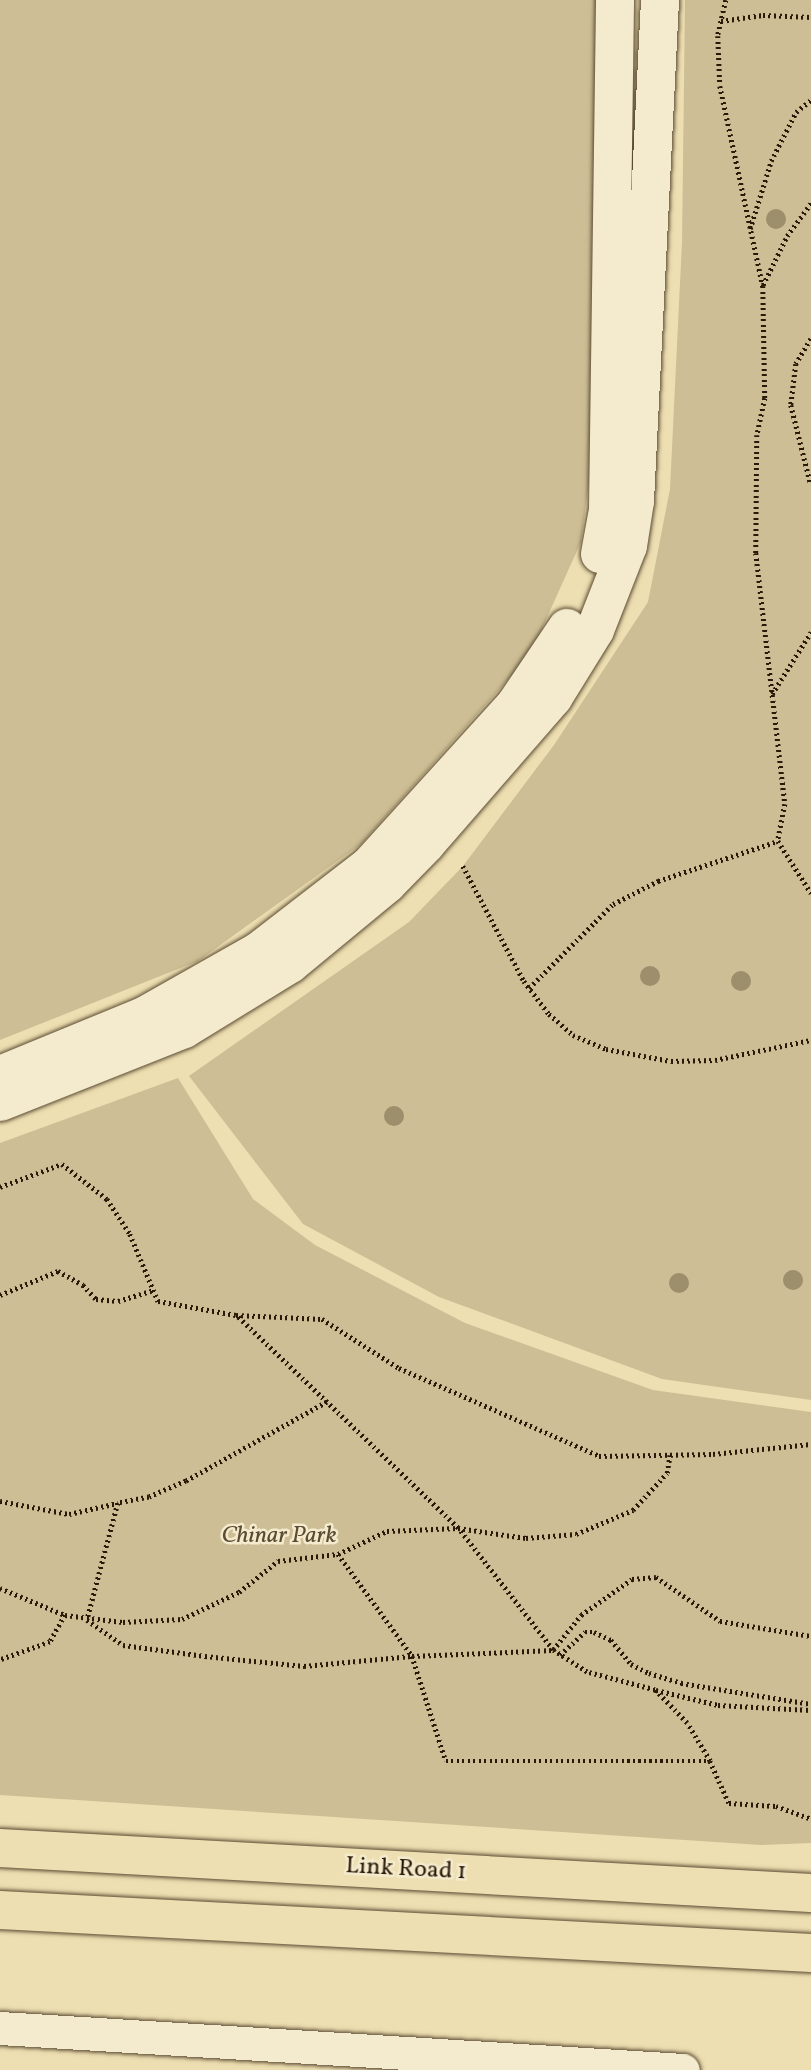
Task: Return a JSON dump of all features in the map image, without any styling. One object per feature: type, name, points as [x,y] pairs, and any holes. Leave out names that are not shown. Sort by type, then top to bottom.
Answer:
[{"type":"main road","name":"Link Road 1","points":[[0,1847],[811,1893]]},
{"type":"main road","points":[[0,1910],[811,1953]]},
{"type":"street","points":[[0,1075],[146,1015],[259,951],[369,866],[515,705],[564,633],[601,550],[608,510],[615,0]]},
{"type":"street","points":[[0,1102],[184,1029],[290,964],[387,884],[426,844],[553,698],[595,630],[628,547],[635,501],[660,0]]},
{"type":"street","points":[[0,2028],[683,2070]]},
{"type":"path","points":[[726,0],[721,21],[720,86],[763,286],[765,398],[757,435],[756,553],[785,804],[778,841],[811,893]]},
{"type":"path","points":[[721,21],[763,15],[811,17]]},
{"type":"path","points":[[750,229],[771,161],[796,112],[811,100]]},
{"type":"path","points":[[763,286],[787,236],[811,203]]},
{"type":"path","points":[[811,340],[796,364],[791,405],[811,485]]},
{"type":"path","points":[[772,695],[811,632]]},
{"type":"path","points":[[529,988],[613,904],[658,881],[778,841]]},
{"type":"path","points":[[463,866],[529,988],[549,1014],[573,1035],[638,1056],[715,1059],[811,1040]]},
{"type":"path","points":[[0,1187],[62,1164],[107,1199],[130,1234],[158,1301],[236,1315],[321,1319],[399,1368],[599,1456],[670,1455],[811,1444]]},
{"type":"path","points":[[0,1295],[58,1271],[83,1285],[96,1299],[118,1301],[153,1290]]},
{"type":"path","points":[[236,1315],[458,1528],[553,1650],[560,1655],[587,1672],[718,1705],[811,1710]]},
{"type":"path","points":[[0,1500],[69,1514],[149,1497],[186,1480],[327,1402]]},
{"type":"path","points":[[0,1588],[65,1615],[88,1620],[182,1619],[239,1592],[278,1561],[338,1554],[387,1531],[458,1528],[526,1538],[576,1534],[633,1510],[667,1473],[670,1455]]},
{"type":"path","points":[[88,1620],[118,1503]]},
{"type":"path","points":[[338,1554],[412,1656],[446,1761],[710,1761]]},
{"type":"path","points":[[88,1620],[123,1645],[304,1666],[412,1656],[553,1650],[581,1615],[610,1591],[632,1578],[656,1577],[720,1621],[811,1636]]},
{"type":"path","points":[[0,1660],[50,1642],[65,1615]]},
{"type":"path","points":[[560,1655],[578,1637],[594,1632],[611,1640],[631,1664],[649,1673],[681,1683],[811,1704]]},
{"type":"path","points":[[655,1690],[687,1723],[710,1761],[729,1803],[776,1806],[811,1819]]},
{"type":"green space","points":[[0,0],[613,0],[600,397],[581,542],[530,655],[361,844],[198,961],[0,1040]]},
{"type":"green space","points":[[685,0],[811,0],[811,1400],[662,1379],[439,1297],[303,1224],[189,1076],[409,922],[463,866],[554,745],[648,602],[670,489],[682,242]]},
{"type":"green space","name":"Chinar Park","points":[[178,1078],[253,1199],[315,1245],[465,1323],[653,1390],[811,1412],[811,1843],[761,1845],[0,1795],[0,1143]]}]
